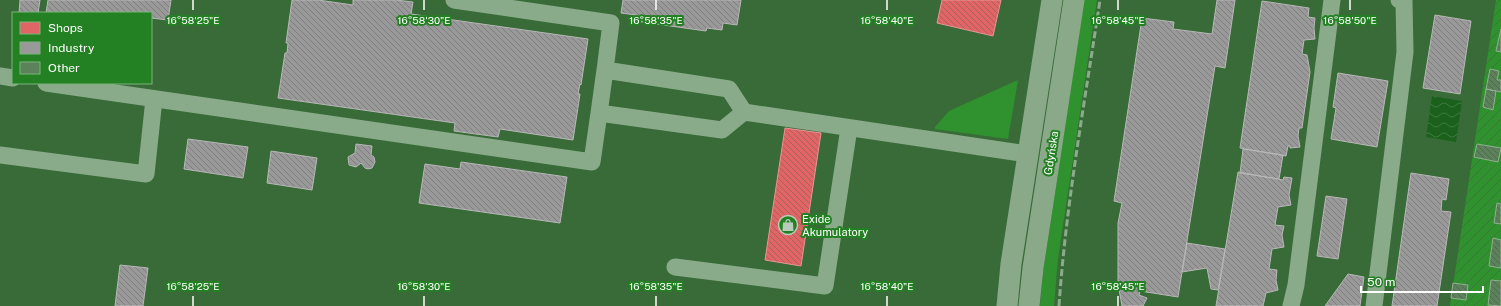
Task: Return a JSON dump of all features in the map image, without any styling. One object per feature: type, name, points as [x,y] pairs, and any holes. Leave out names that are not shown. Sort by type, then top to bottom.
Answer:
[{"type":"main road","name":"Gdyńska","points":[[1007,306],[1011,264],[1052,0]]},
{"type":"main road","name":"Gdyńska","points":[[1029,306],[1074,0]]},
{"type":"lane","points":[[53,84],[592,162],[612,23],[454,0]]},
{"type":"lane","points":[[1291,306],[1297,278],[1332,0]]},
{"type":"lane","points":[[1374,306],[1405,52],[1403,0]]},
{"type":"lane","points":[[605,70],[729,89],[744,112]]},
{"type":"lane","points":[[0,76],[12,78]]},
{"type":"lane","points":[[0,155],[146,174],[154,99]]},
{"type":"lane","points":[[599,113],[722,130],[744,112],[1028,154]]},
{"type":"lane","points":[[675,267],[826,286],[849,128]]},
{"type":"shaded area","points":[[1084,0],[1097,0],[1058,259],[1054,306],[1040,306],[1043,273]]},
{"type":"shaded area","points":[[1496,0],[1501,0],[1501,306],[1450,306]]},
{"type":"shaded area","points":[[1018,80],[1008,139],[935,129],[935,127],[949,111]]},
{"type":"water","points":[[1432,96],[1462,101],[1456,142],[1426,137]]},
{"type":"building: Shops","points":[[942,0],[1001,0],[993,36],[937,23]]},
{"type":"building: Shops","points":[[785,128],[821,133],[801,266],[765,260]]},
{"type":"building: Industry","points":[[20,0],[40,0],[38,12],[19,12]]},
{"type":"building: Industry","points":[[48,0],[171,0],[168,20],[152,18],[152,12],[46,12]]},
{"type":"building: Industry","points":[[292,0],[318,0],[353,5],[353,0],[396,0],[413,2],[411,14],[588,39],[581,85],[580,84],[578,94],[580,94],[573,140],[500,129],[498,137],[454,131],[455,123],[278,98],[285,53],[287,53],[288,43],[286,43]]},
{"type":"building: Industry","points":[[623,0],[741,0],[737,25],[723,23],[722,30],[707,28],[706,31],[635,21],[636,15],[621,13]]},
{"type":"building: Industry","points":[[1217,0],[1235,0],[1225,68],[1215,66],[1178,297],[1140,291],[1139,295],[1147,298],[1143,306],[1122,306],[1118,284],[1118,223],[1122,203],[1114,201],[1142,18],[1174,22],[1173,29],[1212,34]]},
{"type":"building: Industry","points":[[1262,1],[1309,8],[1308,17],[1315,18],[1315,39],[1304,40],[1302,54],[1307,55],[1310,72],[1302,128],[1299,128],[1298,136],[1300,147],[1290,148],[1290,146],[1288,146],[1286,156],[1240,148]]},
{"type":"building: Industry","points":[[1435,15],[1471,21],[1460,94],[1423,88]]},
{"type":"building: Industry","points":[[1338,73],[1388,81],[1377,147],[1331,139],[1336,108],[1333,107]]},
{"type":"building: Industry","points":[[188,139],[248,147],[243,178],[184,169]]},
{"type":"building: Industry","points":[[356,144],[372,146],[371,155],[374,157],[375,162],[372,168],[365,168],[361,163],[356,167],[349,165],[348,157],[355,153]]},
{"type":"building: Industry","points":[[1243,149],[1283,155],[1279,179],[1240,173]]},
{"type":"building: Industry","points":[[271,151],[317,158],[312,190],[267,183]]},
{"type":"building: Industry","points":[[461,162],[567,177],[560,223],[419,203],[425,164],[460,169]]},
{"type":"building: Industry","points":[[1238,172],[1283,180],[1284,177],[1292,178],[1289,195],[1291,205],[1278,207],[1275,225],[1284,226],[1282,235],[1284,247],[1272,249],[1269,269],[1277,270],[1276,280],[1278,290],[1266,293],[1263,306],[1216,306]]},
{"type":"building: Industry","points":[[1411,173],[1449,179],[1446,200],[1442,199],[1441,211],[1451,212],[1437,306],[1392,306]]},
{"type":"building: Industry","points":[[1326,196],[1347,199],[1338,259],[1317,256]]},
{"type":"building: Industry","points":[[1187,243],[1225,249],[1218,290],[1211,289],[1207,268],[1182,272]]},
{"type":"building: Industry","points":[[120,265],[148,268],[143,306],[115,306]]},
{"type":"building: Industry","points":[[1348,274],[1364,277],[1360,306],[1325,306]]},
{"type":"building: Other","points":[[1501,29],[1501,52],[1496,51]]},
{"type":"building: Other","points":[[1490,69],[1499,71],[1497,80],[1501,80],[1501,92],[1486,89]]},
{"type":"building: Other","points":[[1486,89],[1496,91],[1493,110],[1483,107]]},
{"type":"building: Other","points":[[1477,144],[1501,148],[1498,162],[1474,157]]},
{"type":"building: Other","points":[[1497,203],[1501,204],[1501,224],[1494,223]]},
{"type":"building: Other","points":[[1493,238],[1501,240],[1501,268],[1489,266]]},
{"type":"building: Other","points":[[1491,280],[1501,281],[1501,306],[1488,305]]},
{"type":"building: Other","points":[[1453,283],[1468,285],[1466,300],[1451,298]]},
{"type":"railway","points":[[1059,306],[1071,191],[1100,0]]},
{"type":"place","name":"Exide Akumulatory","points":[[788,225]]}]
